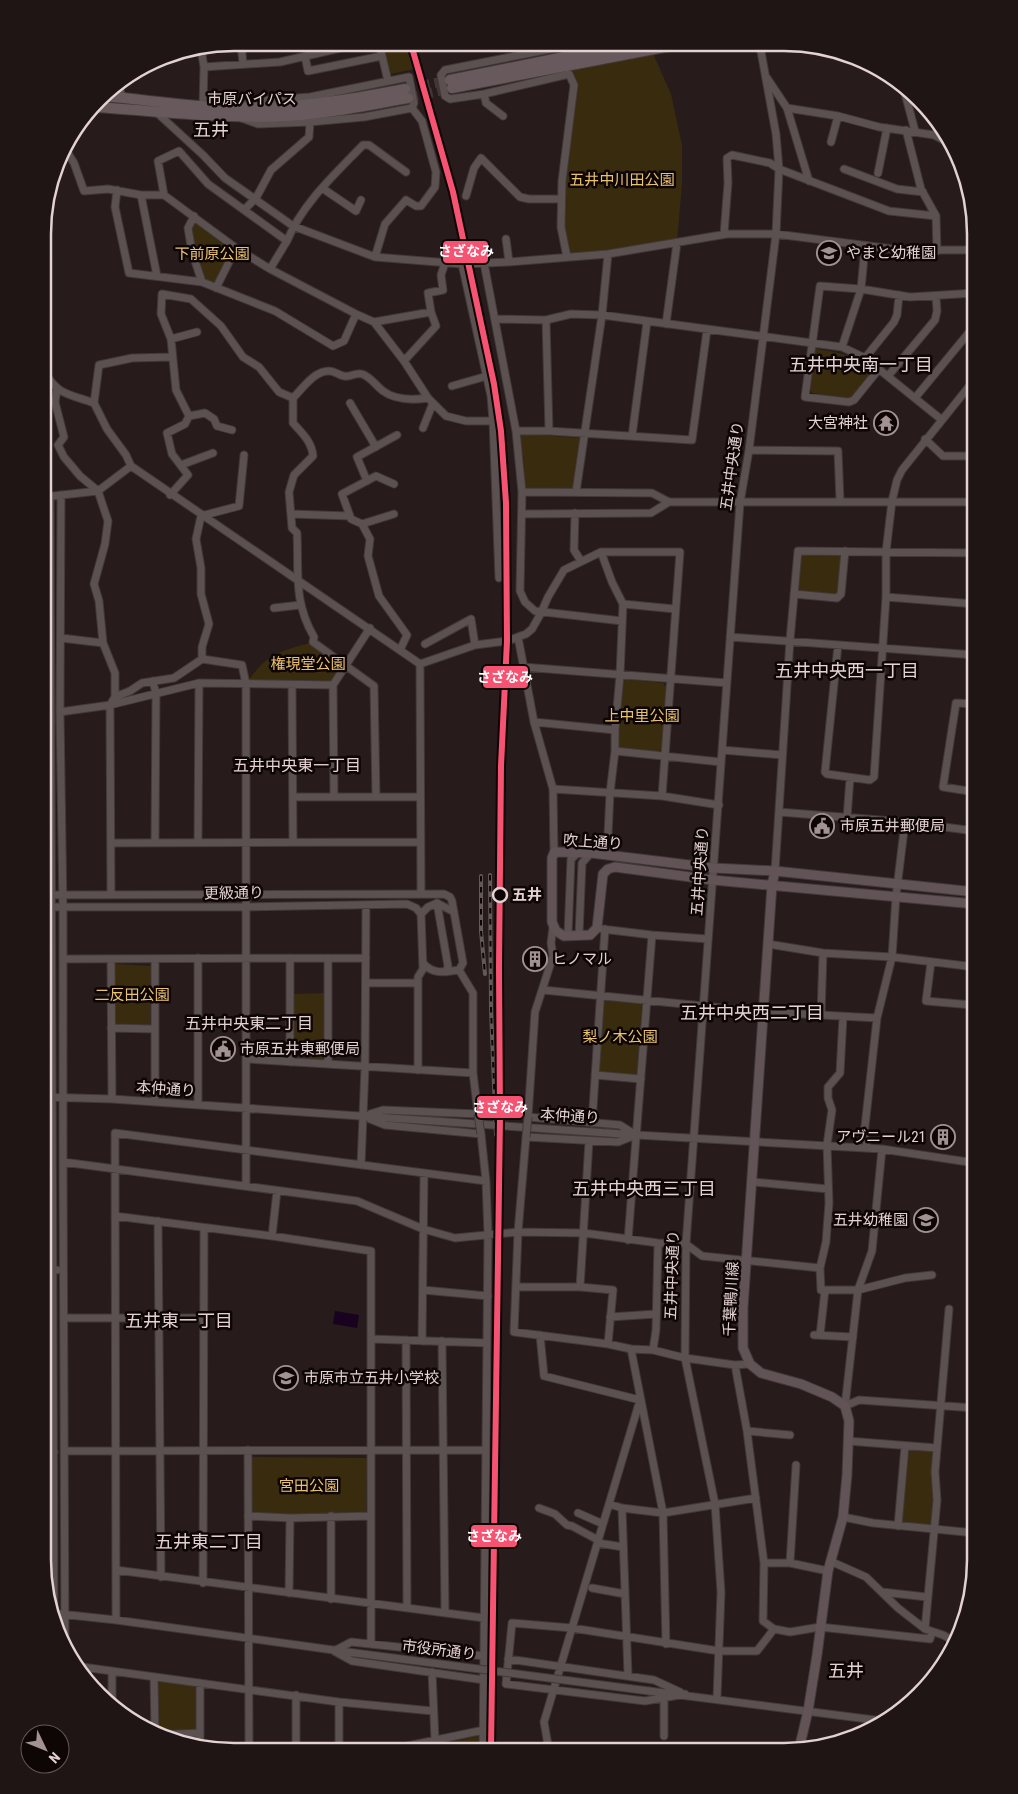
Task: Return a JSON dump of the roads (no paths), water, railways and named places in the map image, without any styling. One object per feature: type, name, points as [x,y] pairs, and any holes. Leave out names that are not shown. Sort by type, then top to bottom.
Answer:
[{"type":"highway","points":[[597,51],[451,84],[641,51]]},
{"type":"highway","name":"市原バイパス","points":[[114,97],[203,105],[236,112]]},
{"type":"highway","name":"市原バイパス","points":[[103,108],[155,111],[236,112],[288,116],[408,98]]},
{"type":"main road","name":"吹上通り","points":[[553,927],[552,858],[554,853],[591,853],[714,868],[775,871],[967,891]]},
{"type":"main road","name":"吹上通り","points":[[601,928],[603,874],[612,867],[713,880],[967,903]]},
{"type":"main road","name":"千葉鴨川線","points":[[750,1364],[743,1348],[742,1334],[772,885],[775,871]]},
{"type":"main road","points":[[553,927],[559,934],[568,935],[590,935],[601,928]]},
{"type":"main road","points":[[750,1364],[761,1373],[801,1384],[832,1397],[845,1406],[849,1421],[843,1517],[828,1571],[808,1711],[801,1742]]},
{"type":"street","points":[[242,51],[243,64]]},
{"type":"street","points":[[204,68],[280,62],[327,51]]},
{"type":"street","points":[[381,51],[388,81]]},
{"type":"street","points":[[541,51],[445,70],[440,75],[445,96],[450,99],[484,94],[570,74],[574,85],[561,199],[561,227],[567,258]]},
{"type":"street","name":"五井中央通り","points":[[717,1698],[721,1592],[715,1504],[685,1358],[686,1244],[740,503],[749,450],[776,234],[779,169],[776,134],[761,51]]},
{"type":"street","points":[[202,54],[204,68],[203,105]]},
{"type":"street","points":[[305,56],[308,71],[382,56]]},
{"type":"street","points":[[766,76],[787,108],[809,181]]},
{"type":"street","points":[[409,77],[414,103],[408,98],[364,117],[310,122],[258,124],[236,112],[254,101],[310,98],[409,77]]},
{"type":"street","points":[[120,91],[123,98]]},
{"type":"street","points":[[484,94],[486,102],[503,116]]},
{"type":"street","points":[[375,257],[385,224],[406,200],[416,206],[421,206],[435,187],[436,172],[422,121],[408,98]]},
{"type":"street","points":[[908,100],[916,131]]},
{"type":"street","points":[[787,108],[838,116],[887,128],[916,131],[939,137]]},
{"type":"street","points":[[155,111],[225,178],[256,198],[293,226],[375,257],[462,264],[509,262],[608,254],[724,234],[776,234],[865,247],[901,250],[967,250]]},
{"type":"street","points":[[831,142],[838,116]]},
{"type":"street","points":[[244,210],[256,198],[271,170],[309,137],[310,122]]},
{"type":"street","points":[[878,174],[887,128]]},
{"type":"street","points":[[906,130],[923,192],[936,216],[937,251]]},
{"type":"street","points":[[270,269],[287,241],[293,226],[322,188],[363,146],[369,145],[406,172]]},
{"type":"street","points":[[164,196],[158,161],[178,151],[208,184],[287,241]]},
{"type":"street","points":[[69,155],[74,163],[84,191],[108,189],[141,195],[164,196],[236,248],[270,269],[374,322],[404,361],[430,400],[446,416],[466,421],[493,421]]},
{"type":"street","points":[[724,234],[728,183],[727,158],[732,155],[770,163],[779,169],[889,211],[936,216]]},
{"type":"street","points":[[466,196],[474,168],[481,158],[520,197],[529,199],[561,199]]},
{"type":"street","points":[[844,169],[897,189],[923,192]]},
{"type":"street","points":[[322,188],[356,211],[362,200]]},
{"type":"street","points":[[117,190],[114,207],[129,273],[202,282],[275,311],[333,346],[344,341],[356,314]]},
{"type":"street","points":[[141,195],[157,276]]},
{"type":"street","points":[[194,216],[188,228],[192,252],[202,282]]},
{"type":"street","points":[[506,240],[509,262]]},
{"type":"street","points":[[666,324],[676,243]]},
{"type":"street","points":[[842,347],[861,289],[865,247]]},
{"type":"street","points":[[216,288],[236,248]]},
{"type":"street","points":[[576,492],[602,315],[608,254]]},
{"type":"street","points":[[484,262],[516,431],[522,492],[520,591],[525,602],[535,611],[622,621]]},
{"type":"street","points":[[404,361],[436,326],[431,312],[428,293],[443,290],[441,275],[445,263]]},
{"type":"street","points":[[462,264],[486,376],[493,421],[499,578]]},
{"type":"street","points":[[879,369],[854,400],[849,402],[805,397],[820,286],[861,289],[910,297],[967,294]]},
{"type":"street","points":[[189,416],[176,390],[171,339],[161,314],[162,294],[191,300],[221,326],[243,358],[259,367],[279,392],[293,398]]},
{"type":"street","points":[[865,358],[894,322],[899,295]]},
{"type":"street","points":[[888,376],[935,320],[937,311],[936,297]]},
{"type":"street","points":[[374,322],[431,312]]},
{"type":"street","points":[[495,319],[546,320],[571,314],[602,315],[763,338],[842,347],[865,358],[942,420]]},
{"type":"street","points":[[546,320],[549,431]]},
{"type":"street","points":[[632,436],[647,322]]},
{"type":"street","points":[[516,431],[549,431],[692,440],[707,330]]},
{"type":"street","points":[[171,339],[197,332]]},
{"type":"street","points":[[915,398],[967,335]]},
{"type":"street","points":[[172,357],[132,358],[99,366],[94,403],[107,430],[126,455],[131,466],[170,495],[370,628],[420,664]]},
{"type":"street","points":[[376,797],[374,686],[313,642],[314,637],[300,605],[297,534],[292,528],[289,492],[293,477],[313,456],[309,442],[293,423],[293,398],[312,379],[321,373],[330,371],[347,377],[359,373],[383,391],[396,396],[430,400]]},
{"type":"street","points":[[452,386],[486,376]]},
{"type":"street","points":[[51,384],[57,389],[94,403]]},
{"type":"street","points":[[57,389],[55,402],[64,437],[58,445],[64,457],[80,476],[98,491],[108,522],[105,544],[94,584],[99,601],[103,643],[115,673],[115,697],[110,705],[111,895]]},
{"type":"street","points":[[838,645],[825,772],[827,774],[870,780],[874,777],[886,598],[886,552],[892,501],[897,480],[902,470],[967,389]]},
{"type":"street","points":[[423,428],[430,400]]},
{"type":"street","points":[[350,403],[376,447]]},
{"type":"street","points":[[189,416],[205,413],[214,419],[217,426],[232,430]]},
{"type":"street","points":[[170,495],[188,475],[172,454],[167,434],[185,424],[189,416]]},
{"type":"street","points":[[366,482],[357,457],[397,435]]},
{"type":"street","points":[[926,440],[943,456],[967,456]]},
{"type":"street","points":[[749,450],[838,451],[840,501]]},
{"type":"street","points":[[181,466],[213,453]]},
{"type":"street","points":[[201,516],[239,506],[244,455]]},
{"type":"street","points":[[51,496],[98,491],[131,466]]},
{"type":"street","points":[[394,484],[376,476],[342,494],[351,519],[362,524],[370,539],[368,556],[379,596],[407,635],[400,650]]},
{"type":"street","points":[[522,492],[652,493],[669,502],[967,502]]},
{"type":"street","points":[[61,495],[60,712],[63,895],[65,1630]]},
{"type":"street","points":[[522,514],[651,513],[669,502]]},
{"type":"street","points":[[575,513],[574,550],[581,561]]},
{"type":"street","points":[[291,514],[350,516]]},
{"type":"street","points":[[362,524],[394,514]]},
{"type":"street","points":[[201,516],[196,539],[201,568],[201,594],[210,624],[202,648],[202,659]]},
{"type":"street","points":[[775,871],[790,640],[798,551],[967,553]]},
{"type":"street","points":[[794,594],[837,598],[840,594],[845,551]]},
{"type":"street","points":[[601,552],[612,582],[623,604],[620,675],[607,855]]},
{"type":"street","points":[[420,664],[476,645],[518,638],[530,631],[542,613],[548,597],[564,570],[601,552],[680,552],[662,796]]},
{"type":"street","points":[[886,598],[967,603]]},
{"type":"street","points":[[623,604],[675,609]]},
{"type":"street","points":[[274,608],[300,605]]},
{"type":"street","points":[[425,644],[471,619],[476,645]]},
{"type":"street","points":[[334,797],[333,684],[370,628]]},
{"type":"street","points":[[730,637],[967,654]]},
{"type":"street","points":[[61,638],[103,643]]},
{"type":"street","points":[[518,638],[534,722],[553,789],[554,853]]},
{"type":"street","points":[[115,697],[130,691],[142,683],[174,678],[202,659],[242,665],[246,684],[246,1186]]},
{"type":"street","points":[[420,664],[421,894]]},
{"type":"street","points":[[523,667],[727,683]]},
{"type":"street","points":[[153,682],[156,694],[155,842]]},
{"type":"street","points":[[60,712],[110,705],[199,683],[333,684]]},
{"type":"street","points":[[198,842],[199,683]]},
{"type":"street","points":[[292,685],[293,842]]},
{"type":"street","points":[[967,704],[956,703],[943,787],[967,791]]},
{"type":"street","points":[[534,722],[615,730]]},
{"type":"street","points":[[722,750],[782,755]]},
{"type":"street","points":[[615,751],[721,762]]},
{"type":"street","points":[[847,818],[850,778]]},
{"type":"street","points":[[553,789],[662,796],[719,804]]},
{"type":"street","points":[[292,798],[420,797]]},
{"type":"street","points":[[779,812],[904,822],[967,830]]},
{"type":"street","points":[[868,1148],[864,1135],[877,1018],[892,957],[904,822]]},
{"type":"street","points":[[111,842],[420,842]]},
{"type":"street","points":[[568,935],[571,859],[579,852]]},
{"type":"street","points":[[579,935],[582,863],[591,853]]},
{"type":"street","points":[[51,885],[54,1270],[53,1585]]},
{"type":"street","name":"更級通り","points":[[52,895],[448,895],[452,901],[454,912]]},
{"type":"street","points":[[437,903],[454,912],[463,963],[459,970]]},
{"type":"street","points":[[418,1070],[418,977],[423,969],[421,914],[428,907],[437,903]]},
{"type":"street","points":[[437,903],[448,966],[446,972]]},
{"type":"street","name":"更級通り","points":[[52,908],[407,904],[416,908],[421,914]]},
{"type":"street","points":[[361,1165],[365,1067],[366,905]]},
{"type":"street","points":[[553,927],[551,943],[553,956],[535,1012],[518,1232],[514,1332],[608,1344],[631,1349],[653,1350],[685,1358],[735,1365],[750,1364]]},
{"type":"street","points":[[592,1123],[601,995],[601,928],[652,935],[708,939]]},
{"type":"street","points":[[628,1240],[652,935]]},
{"type":"street","points":[[768,944],[823,953],[892,957],[967,966]]},
{"type":"street","points":[[821,1015],[823,953]]},
{"type":"street","points":[[198,958],[198,1104]]},
{"type":"street","points":[[290,958],[290,1062]]},
{"type":"street","points":[[328,958],[328,1064]]},
{"type":"street","points":[[62,959],[366,958]]},
{"type":"street","points":[[112,959],[112,1099]]},
{"type":"street","points":[[155,959],[155,1102]]},
{"type":"street","points":[[931,962],[926,1001],[967,1005]]},
{"type":"street","points":[[423,964],[431,971]]},
{"type":"street","points":[[418,983],[423,976],[431,971],[446,972],[459,970]]},
{"type":"street","points":[[459,970],[473,993],[473,1073],[486,1181],[488,1235],[483,1743]]},
{"type":"street","points":[[366,983],[418,983]]},
{"type":"street","points":[[543,990],[704,1007],[877,1018]]},
{"type":"street","points":[[843,1017],[840,1073],[828,1087],[828,1098],[832,1110],[828,1145],[826,1242],[820,1268],[821,1290],[858,1290],[906,1278],[932,1275]]},
{"type":"street","points":[[111,1028],[155,1029]]},
{"type":"street","points":[[246,1059],[473,1073]]},
{"type":"street","points":[[595,1074],[641,1079]]},
{"type":"street","name":"本仲通り","points":[[52,1096],[198,1104],[636,1135],[828,1145],[882,1149],[967,1162]]},
{"type":"street","points":[[364,1116],[383,1110],[478,1114]]},
{"type":"street","points":[[364,1116],[385,1125],[481,1134]]},
{"type":"street","points":[[528,1117],[620,1125],[636,1135]]},
{"type":"street","points":[[116,1620],[115,1133],[486,1181]]},
{"type":"street","points":[[526,1137],[618,1142],[636,1135]]},
{"type":"street","points":[[580,1287],[589,1141]]},
{"type":"street","points":[[882,1149],[872,1252],[858,1290],[845,1406],[859,1400],[967,1407]]},
{"type":"street","points":[[63,1162],[356,1201],[423,1228],[455,1238],[518,1232],[584,1234],[658,1243],[686,1244],[702,1256],[820,1268]]},
{"type":"street","points":[[422,1341],[424,1174]]},
{"type":"street","points":[[753,1182],[828,1189]]},
{"type":"street","points":[[272,1236],[278,1191]]},
{"type":"street","points":[[115,1216],[371,1251],[371,1643]]},
{"type":"street","points":[[158,1222],[161,1577]]},
{"type":"street","points":[[203,1582],[204,1228]]},
{"type":"street","points":[[653,1350],[658,1243]]},
{"type":"street","points":[[54,1270],[63,1270]]},
{"type":"street","points":[[516,1287],[580,1287],[613,1290],[608,1344]]},
{"type":"street","points":[[423,1290],[488,1296]]},
{"type":"street","points":[[825,1290],[817,1335],[853,1337]]},
{"type":"street","points":[[735,1365],[747,1431],[764,1563],[764,1621],[774,1629],[790,1632],[820,1627],[930,1639],[927,1597],[937,1500],[935,1472],[950,1309]]},
{"type":"street","points":[[610,1317],[656,1314]]},
{"type":"street","points":[[64,1318],[204,1318]]},
{"type":"street","points":[[540,1335],[544,1376],[640,1400]]},
{"type":"street","points":[[371,1339],[487,1343]]},
{"type":"street","points":[[406,1340],[407,1608]]},
{"type":"street","points":[[442,1341],[444,1613]]},
{"type":"street","points":[[631,1349],[663,1513],[666,1644]]},
{"type":"street","points":[[547,1743],[544,1722],[640,1400]]},
{"type":"street","points":[[747,1431],[790,1435]]},
{"type":"street","points":[[848,1442],[937,1448]]},
{"type":"street","points":[[898,1526],[905,1446]]},
{"type":"street","points":[[248,1450],[249,1743]]},
{"type":"street","points":[[64,1451],[486,1450]]},
{"type":"street","points":[[790,1563],[796,1465]]},
{"type":"street","points":[[609,1504],[622,1508],[663,1513],[756,1498]]},
{"type":"street","points":[[539,1508],[555,1514],[567,1525],[598,1541],[623,1547]]},
{"type":"street","points":[[622,1508],[628,1675]]},
{"type":"street","points":[[578,1513],[603,1524]]},
{"type":"street","points":[[248,1516],[290,1518],[371,1516]]},
{"type":"street","points":[[331,1516],[331,1599]]},
{"type":"street","points":[[843,1517],[873,1524],[967,1531]]},
{"type":"street","points":[[289,1594],[290,1518]]},
{"type":"street","points":[[830,1561],[866,1577],[898,1608],[928,1630],[949,1638]]},
{"type":"street","points":[[764,1563],[790,1563],[828,1571]]},
{"type":"street","points":[[116,1570],[484,1618]]},
{"type":"street","points":[[592,1588],[625,1594]]},
{"type":"street","points":[[882,1592],[927,1597]]},
{"type":"street","name":"市役所通り","points":[[60,1615],[116,1620],[334,1651],[717,1698],[872,1720]]},
{"type":"street","points":[[685,1694],[645,1701],[506,1684],[512,1622],[572,1628],[719,1651],[757,1652],[774,1629]]},
{"type":"street","points":[[334,1651],[351,1642],[484,1656]]},
{"type":"street","points":[[334,1651],[352,1662],[484,1680]]},
{"type":"street","points":[[508,1659],[654,1680],[685,1694]]},
{"type":"street","points":[[87,1668],[339,1702],[433,1711]]},
{"type":"street","points":[[112,1671],[112,1695]]},
{"type":"street","points":[[432,1672],[435,1740]]},
{"type":"street","points":[[154,1677],[156,1725]]},
{"type":"street","points":[[200,1683],[200,1739]]},
{"type":"street","points":[[296,1695],[296,1743]]},
{"type":"street","points":[[664,1698],[664,1736]]},
{"type":"street","points":[[339,1702],[339,1743]]},
{"type":"street","points":[[421,1743],[484,1730]]},
{"type":"street","points":[[177,1734],[200,1733]]},
{"type":"tunnel","points":[[405,89],[450,80]]},
{"type":"tunnel","points":[[408,98],[452,88]]},
{"type":"railway","points":[[490,875],[491,1009],[496,1135]]},
{"type":"railway","points":[[481,876],[481,931],[485,974]]},
{"type":"place","name":"やまと幼稚園","points":[[829,253]]},
{"type":"place","name":"大宮神社","points":[[886,423]]},
{"type":"place","name":"市原五井郵便局","points":[[822,826]]},
{"type":"place","name":"五井","points":[[500,895]]},
{"type":"place","name":"ヒノマル","points":[[535,959]]},
{"type":"place","name":"市原五井東郵便局","points":[[223,1049]]},
{"type":"place","name":"アヴニール21","points":[[943,1137]]},
{"type":"place","name":"五井幼稚園","points":[[926,1220]]},
{"type":"place","name":"市原市立五井小学校","points":[[286,1378]]},
{"type":"district","name":"五井","points":[[211,130]]},
{"type":"district","name":"五井中央南一丁目","points":[[861,365]]},
{"type":"district","name":"五井中央西一丁目","points":[[847,671]]},
{"type":"district","name":"五井中央東一丁目","points":[[297,765]]},
{"type":"district","name":"五井中央西二丁目","points":[[752,1013]]},
{"type":"district","name":"五井中央東二丁目","points":[[249,1023]]},
{"type":"district","name":"五井中央西三丁目","points":[[644,1189]]},
{"type":"district","name":"五井東一丁目","points":[[179,1321]]},
{"type":"district","name":"五井東二丁目","points":[[209,1542]]},
{"type":"district","name":"五井","points":[[846,1671]]},
{"type":"park label","name":"五井中川田公園","points":[[622,180]]},
{"type":"park label","name":"下前原公園","points":[[212,254]]},
{"type":"park label","name":"権現堂公園","points":[[308,664]]},
{"type":"park label","name":"上中里公園","points":[[642,716]]},
{"type":"park label","name":"二反田公園","points":[[132,995]]},
{"type":"park label","name":"梨ノ木公園","points":[[620,1037]]},
{"type":"park label","name":"宮田公園","points":[[309,1486]]}]
